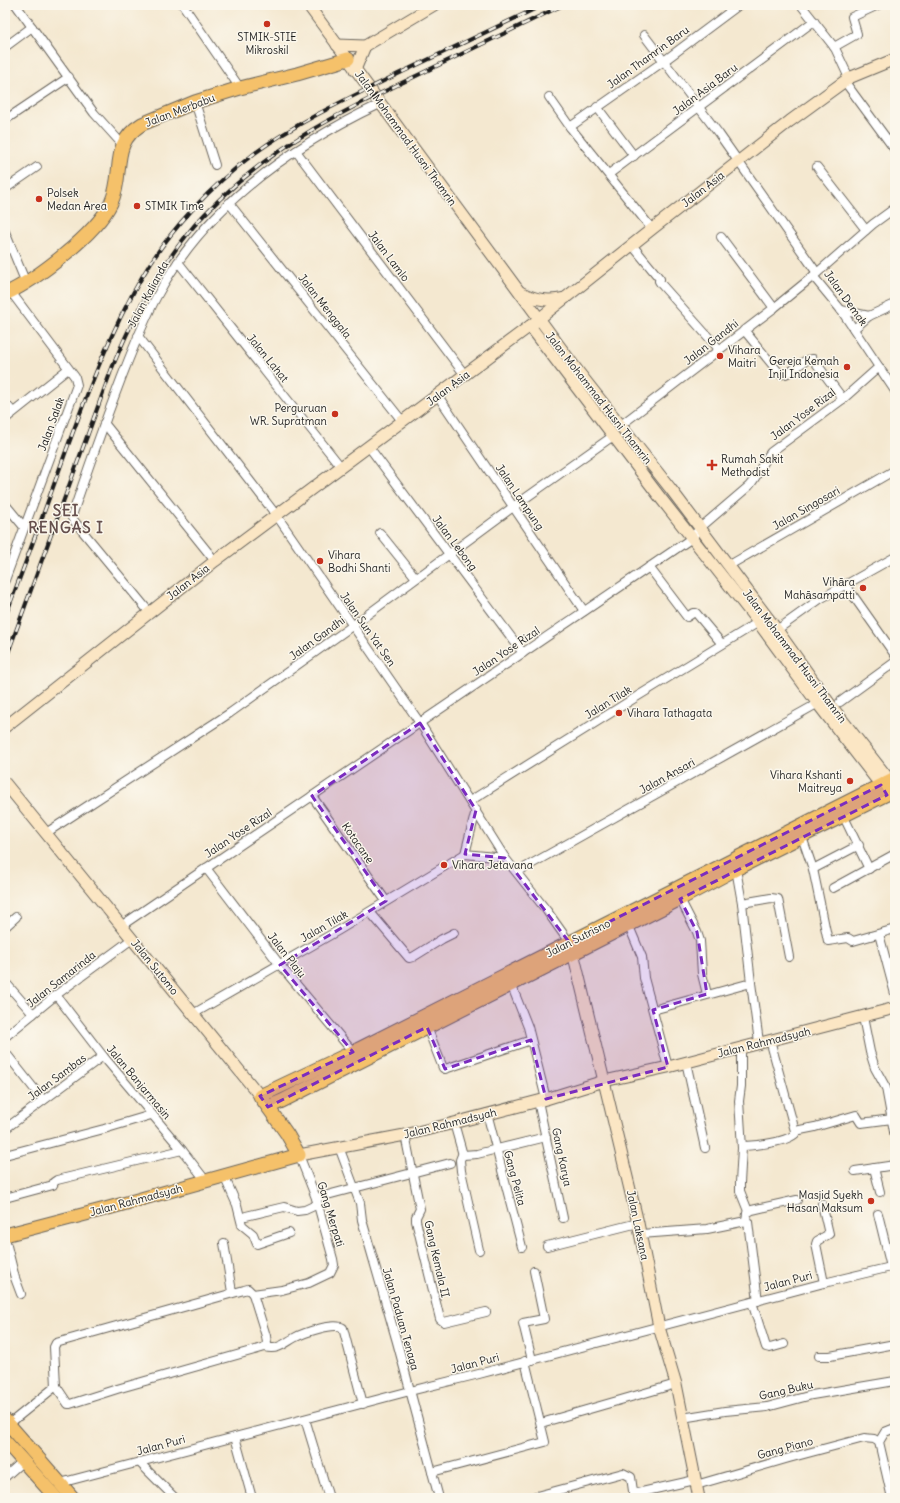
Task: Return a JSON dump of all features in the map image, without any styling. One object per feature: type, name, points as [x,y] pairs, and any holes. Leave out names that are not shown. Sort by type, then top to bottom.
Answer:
[{"type":"main road","name":"Jalan Mohammad Husni Thamrin","points":[[308,5],[518,291],[534,322],[613,436],[692,538],[763,620]]},
{"type":"main road","points":[[352,64],[365,46],[434,5]]},
{"type":"main road","points":[[337,45],[365,46]]},
{"type":"main road","name":"Jalan Asia","points":[[5,726],[216,561],[438,396],[566,298],[652,228],[847,80],[895,59]]},
{"type":"main road","name":"Jalan Merbabu","points":[[122,144],[129,134],[142,124],[195,102],[240,88],[297,74],[352,64]]},
{"type":"main road","points":[[8,293],[26,283],[66,253],[94,226],[104,214],[114,193],[122,144]]},
{"type":"main road","points":[[518,291],[538,300],[555,300],[566,298]]},
{"type":"main road","name":"Jalan Mohammad Husni Thamrin","points":[[534,322],[580,374],[670,488],[728,566],[763,620],[822,702],[891,786]]},
{"type":"main road","points":[[659,496],[670,488]]},
{"type":"main road","name":"Jalan Sutomo","points":[[5,783],[260,1096],[299,1155]]},
{"type":"main road","name":"Jalan Sutrisno","points":[[268,1107],[511,984],[571,947],[628,924],[680,899],[736,869],[844,817],[891,786]]},
{"type":"main road","name":"Jalan Sutrisno","points":[[260,1096],[571,947],[891,786]]},
{"type":"main road","name":"Jalan Laksana","points":[[571,947],[641,1234],[659,1327],[676,1384],[699,1498]]},
{"type":"main road","name":"Jalan Rahmadsyah","points":[[5,1236],[299,1155],[405,1134],[454,1122],[542,1100],[604,1081],[668,1067],[895,1008]]},
{"type":"main road","points":[[7,1422],[73,1498]]},
{"type":"main road","points":[[5,1441],[56,1498]]},
{"type":"street","points":[[16,5],[94,113],[122,144]]},
{"type":"street","points":[[183,5],[240,88]]},
{"type":"street","name":"Jalan Thamrin Baru","points":[[570,127],[664,61],[739,5]]},
{"type":"street","points":[[801,5],[834,47],[847,80],[895,150]]},
{"type":"street","points":[[834,47],[857,34],[852,17],[878,5]]},
{"type":"street","name":"Jalan Asia Baru","points":[[609,174],[814,21]]},
{"type":"street","points":[[5,47],[32,27]]},
{"type":"street","name":"Jalan Demak","points":[[644,35],[700,107],[739,161],[895,391]]},
{"type":"street","points":[[5,120],[68,77]]},
{"type":"street","points":[[549,97],[570,127],[652,228]]},
{"type":"street","points":[[195,102],[215,165]]},
{"type":"street","name":"Jalan Kalianda","points":[[150,613],[72,518],[104,423],[138,336],[157,296],[178,262],[229,203],[255,180],[296,151],[345,121],[380,104]]},
{"type":"street","points":[[597,107],[634,156]]},
{"type":"street","name":"Jalan Lamlo","points":[[296,151],[465,375]]},
{"type":"street","points":[[5,189],[37,167]]},
{"type":"street","points":[[817,167],[866,230]]},
{"type":"street","name":"Jalan Menggala","points":[[229,203],[403,422]]},
{"type":"street","name":"Jalan Gandhi","points":[[621,425],[774,308],[866,230],[895,208]]},
{"type":"street","points":[[5,232],[26,283]]},
{"type":"street","points":[[721,237],[774,308]]},
{"type":"street","points":[[632,245],[660,279],[659,281],[661,284],[719,349]]},
{"type":"street","name":"Jalan Lahat","points":[[178,262],[342,467]]},
{"type":"street","name":"Jalan Salak","points":[[5,580],[77,385],[75,377],[8,293]]},
{"type":"street","points":[[854,329],[869,316],[895,304]]},
{"type":"street","points":[[841,310],[869,316]]},
{"type":"street","points":[[744,330],[780,374],[787,374],[807,359],[813,359],[843,399]]},
{"type":"street","name":"Jalan Sun Yat Sen","points":[[138,336],[277,516],[420,723],[505,858],[517,872],[571,947]]},
{"type":"street","name":"Jalan Yose Rizal","points":[[121,926],[692,538],[700,528],[749,486],[755,479],[763,462],[771,452],[843,399],[879,367]]},
{"type":"street","points":[[5,419],[68,369]]},
{"type":"street","name":"Jalan Lampung","points":[[438,396],[584,611]]},
{"type":"street","points":[[5,403],[13,412]]},
{"type":"street","points":[[104,423],[216,561]]},
{"type":"street","name":"Jalan Gandhi","points":[[46,833],[230,713],[352,626],[512,507],[613,436]]},
{"type":"street","name":"Jalan Lebong","points":[[370,447],[522,653]]},
{"type":"street","name":"Jalan Singosari","points":[[728,566],[895,470]]},
{"type":"street","points":[[5,504],[24,527]]},
{"type":"street","points":[[380,533],[416,578]]},
{"type":"street","points":[[772,633],[820,599],[895,557]]},
{"type":"street","points":[[649,567],[687,617],[696,613],[722,644]]},
{"type":"street","points":[[845,584],[895,655]]},
{"type":"street","name":"Jalan Tilak","points":[[470,801],[763,620]]},
{"type":"street","points":[[840,702],[895,662]]},
{"type":"street","name":"Jalan Ansari","points":[[517,872],[822,702]]},
{"type":"street","name":"Kotacane","points":[[312,796],[386,902]]},
{"type":"street","points":[[476,810],[465,854],[505,858]]},
{"type":"street","points":[[844,817],[869,868]]},
{"type":"street","points":[[802,837],[813,869],[828,941],[848,938],[853,941],[895,929]]},
{"type":"street","points":[[813,869],[858,845]]},
{"type":"street","name":"Jalan Tilak","points":[[193,1014],[370,912],[465,854]]},
{"type":"street","points":[[833,888],[895,854]]},
{"type":"street","name":"Jalan Plaju","points":[[206,868],[280,964],[353,1052]]},
{"type":"street","points":[[736,869],[742,903],[751,983],[765,1041],[795,1131]]},
{"type":"street","points":[[742,903],[771,898],[778,899],[789,957]]},
{"type":"street","points":[[680,899],[698,932],[702,974],[706,994]]},
{"type":"street","points":[[370,912],[409,958],[442,939],[454,934]]},
{"type":"street","points":[[5,927],[16,917]]},
{"type":"street","points":[[628,924],[642,957],[644,978],[668,1067]]},
{"type":"street","points":[[879,934],[895,994]]},
{"type":"street","name":"Jalan Samarinda","points":[[5,1037],[132,938]]},
{"type":"street","points":[[5,982],[33,1014]]},
{"type":"street","points":[[653,1010],[706,994],[751,983]]},
{"type":"street","name":"Gang Karya","points":[[511,984],[523,1011],[531,1040],[542,1100],[546,1137],[563,1218]]},
{"type":"street","name":"Jalan Banjarmasin","points":[[56,996],[151,1116],[182,1150],[206,1181]]},
{"type":"street","points":[[863,1017],[870,1052],[886,1088],[895,1137]]},
{"type":"street","points":[[427,1027],[443,1068],[445,1069],[531,1040]]},
{"type":"street","points":[[741,1047],[740,1101],[742,1148],[740,1191],[748,1211],[746,1222],[748,1222],[750,1227],[750,1246],[755,1302],[766,1347],[770,1348],[784,1344]]},
{"type":"street","points":[[5,1052],[43,1100]]},
{"type":"street","name":"Jalan Sambas","points":[[5,1129],[103,1056]]},
{"type":"street","points":[[686,1062],[705,1148]]},
{"type":"street","name":"Gang Pelita","points":[[486,1114],[497,1149],[522,1247]]},
{"type":"street","points":[[742,1148],[744,1146],[765,1144],[786,1139],[795,1134],[795,1131],[856,1115],[861,1123],[892,1119]]},
{"type":"street","points":[[5,1155],[151,1116]]},
{"type":"street","points":[[454,1122],[462,1155],[460,1160],[461,1171],[479,1250]]},
{"type":"street","name":"Gang Kemala II","points":[[405,1134],[420,1208],[416,1221],[440,1319],[444,1322],[486,1312]]},
{"type":"street","points":[[462,1155],[477,1154],[546,1137]]},
{"type":"street","name":"Jalan Paduan Tenaga","points":[[339,1147],[352,1188],[360,1203],[362,1220],[439,1498]]},
{"type":"street","points":[[5,1198],[54,1185],[54,1182],[57,1180],[182,1150]]},
{"type":"street","name":"Gang Merpati","points":[[232,1292],[248,1289],[253,1294],[300,1286],[330,1272],[334,1265],[317,1201],[299,1155]]},
{"type":"street","points":[[246,1216],[284,1208],[297,1211],[305,1210],[317,1201],[352,1188],[450,1163]]},
{"type":"street","points":[[855,1171],[895,1165]]},
{"type":"street","points":[[874,1168],[880,1192]]},
{"type":"street","points":[[224,1176],[235,1199],[242,1225],[253,1234],[257,1244],[289,1233]]},
{"type":"street","points":[[748,1211],[797,1200]]},
{"type":"street","points":[[822,1204],[829,1234],[817,1241],[816,1244],[824,1283]]},
{"type":"street","points":[[878,1214],[893,1266]]},
{"type":"street","points":[[547,1246],[638,1222]]},
{"type":"street","points":[[641,1234],[707,1229],[746,1222]]},
{"type":"street","points":[[5,1236],[15,1278],[21,1294]]},
{"type":"street","points":[[224,1243],[232,1292],[56,1343],[54,1346],[56,1386],[68,1404],[265,1347],[273,1348],[281,1346],[303,1334],[325,1328],[341,1327],[363,1404]]},
{"type":"street","name":"Jalan Puri","points":[[60,1483],[893,1266]]},
{"type":"street","points":[[432,1472],[546,1442],[541,1423],[523,1323],[544,1319],[534,1271]]},
{"type":"street","points":[[253,1294],[266,1336],[267,1343],[265,1347]]},
{"type":"street","points":[[819,1356],[848,1354],[895,1344]]},
{"type":"street","name":"Gang Buku","points":[[682,1418],[725,1411],[767,1407],[812,1395],[895,1381]]},
{"type":"street","points":[[541,1423],[676,1384]]},
{"type":"street","points":[[7,1422],[56,1386]]},
{"type":"street","points":[[305,1419],[330,1498]]},
{"type":"street","points":[[892,1498],[879,1442],[885,1432],[895,1428]]},
{"type":"street","points":[[235,1437],[252,1498]]},
{"type":"street","name":"Gang Piano","points":[[634,1496],[696,1482],[864,1438],[874,1439],[879,1442]]},
{"type":"street","points":[[5,1477],[23,1461]]},
{"type":"street","points":[[139,1462],[175,1498]]},
{"type":"street","points":[[529,1498],[623,1474],[631,1477],[634,1496]]},
{"type":"highlighted area","points":[[420,723],[476,810],[465,854],[505,858],[569,942],[881,785],[887,795],[680,899],[697,932],[707,994],[653,1010],[668,1067],[546,1099],[531,1040],[445,1069],[427,1027],[268,1107],[260,1096],[353,1052],[280,965],[386,901],[312,796]]},
{"type":"railway","points":[[5,617],[83,406],[110,340],[130,298],[153,259],[192,209],[223,179],[255,153],[272,141],[325,110],[543,5]]},
{"type":"railway","points":[[5,661],[112,368],[136,314],[155,280],[177,248],[204,215],[243,179],[289,144],[313,129],[389,89],[563,5]]},
{"type":"place","name":"STMIK-STIE Mikroskil","points":[[267,24]]},
{"type":"place","name":"Polsek Medan Area","points":[[39,199]]},
{"type":"place","name":"STMIK Time","points":[[137,206]]},
{"type":"place","name":"Vihara Maitri","points":[[720,356]]},
{"type":"place","name":"Gereja Kemah Injil Indonesia","points":[[847,367]]},
{"type":"place","name":"Perguruan WR. Supratman","points":[[335,414]]},
{"type":"place","name":"Rumah Sakit Methodist","points":[[712,465]]},
{"type":"place","name":"Vihara Bodhi Shanti","points":[[320,561]]},
{"type":"place","name":"Vihāra Mahāsampatti","points":[[863,588]]},
{"type":"place","name":"Vihara Tathagata","points":[[619,713]]},
{"type":"place","name":"Vihara Kshanti Maitreya","points":[[850,781]]},
{"type":"place","name":"Vihara Jetavana","points":[[444,865]]},
{"type":"place","name":"Masjid Syekh Hasan Maksum","points":[[871,1201]]},
{"type":"district","name":"SEI RENGAS I","points":[[66,520]]}]
